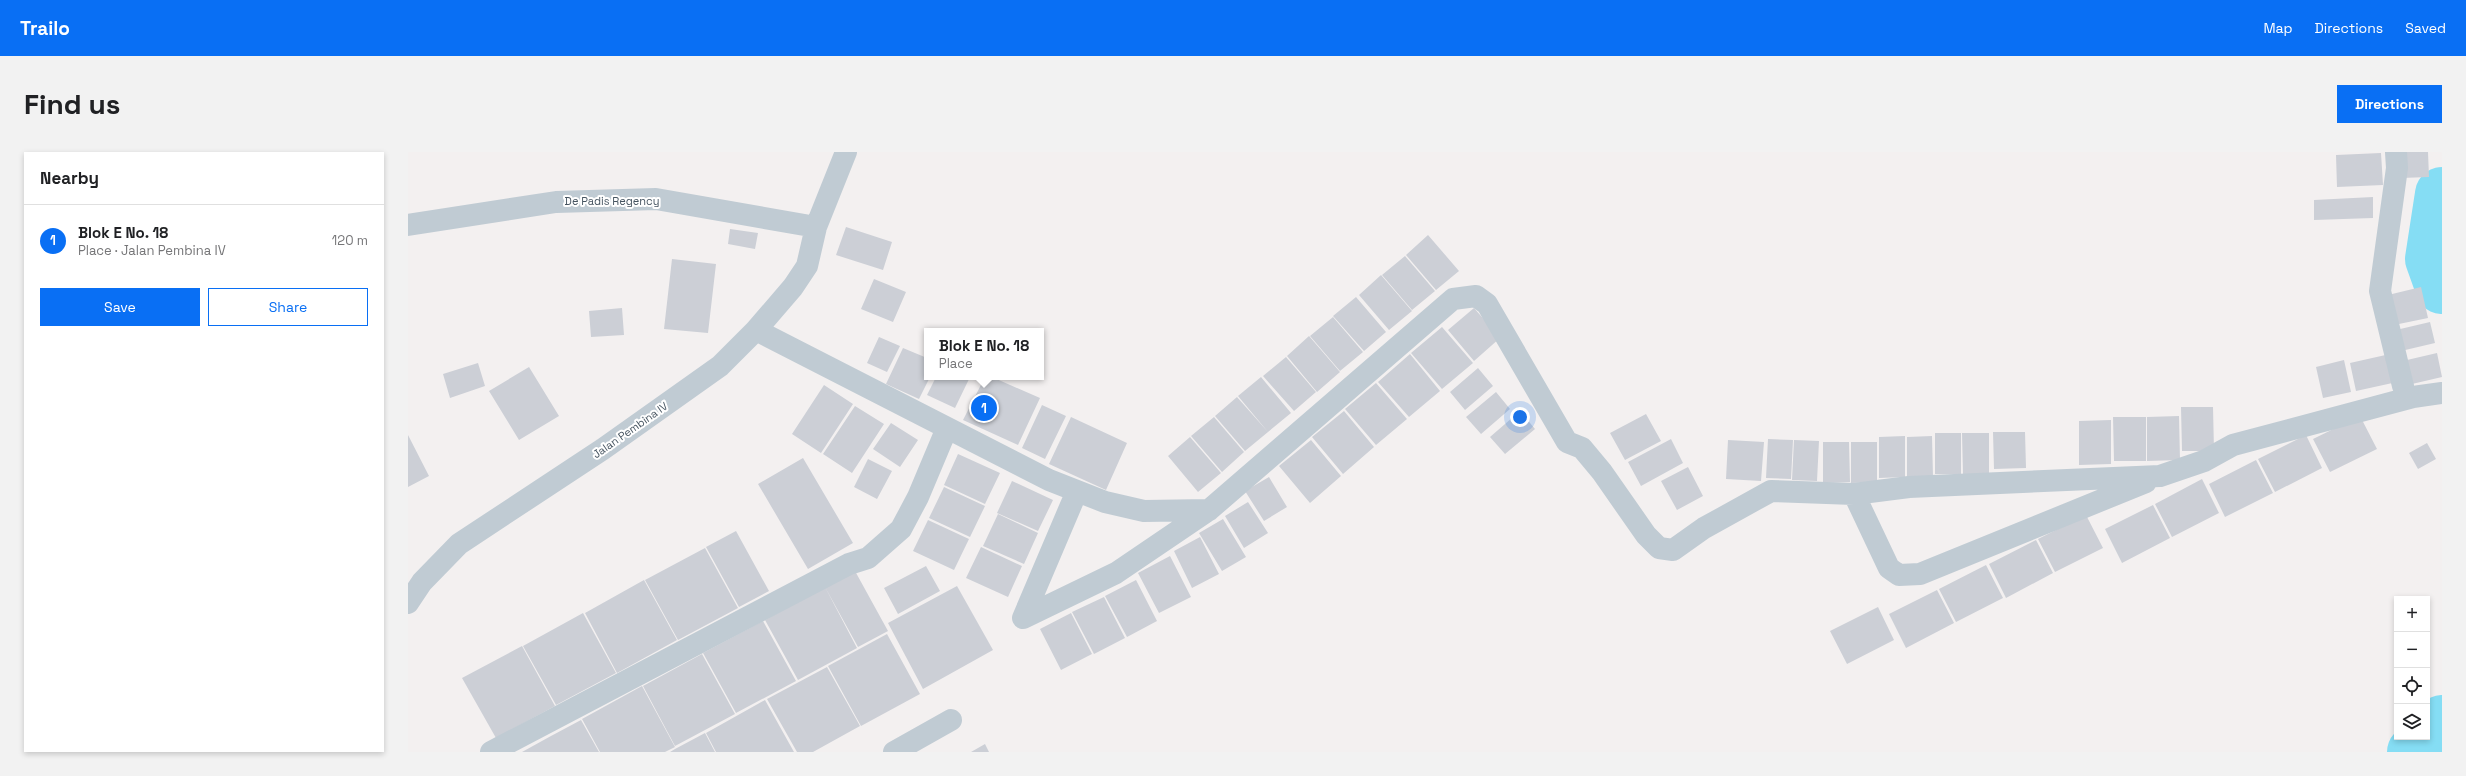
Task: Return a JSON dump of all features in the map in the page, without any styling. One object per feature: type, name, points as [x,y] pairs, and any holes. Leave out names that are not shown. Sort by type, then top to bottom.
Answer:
[{"type":"street","name":"Jalan Pembina IV","points":[[408,603],[422,582],[459,544],[603,449],[714,371],[756,330],[793,287],[807,266],[816,227],[846,152]]},
{"type":"street","points":[[2396,152],[2397,168],[2380,291],[2403,386]]},
{"type":"street","name":"De Padis Regency","points":[[408,224],[556,202],[656,199],[816,227]]},
{"type":"street","points":[[1077,491],[1023,618],[1116,573],[1209,510],[1453,299],[1476,296],[1487,304],[1559,431],[1567,442],[1582,448],[1602,472],[1646,535],[1659,548],[1673,550],[1704,528],[1771,491],[1854,494],[1909,486],[2160,476]]},
{"type":"street","points":[[756,330],[1049,480],[1105,502],[1144,511],[1209,510]]},
{"type":"street","points":[[1854,494],[1889,568],[1899,575],[1920,574],[2160,476],[2204,460],[2233,445],[2412,398],[2442,393]]},
{"type":"street","points":[[491,752],[842,568],[868,558],[901,529],[918,497],[948,428]]},
{"type":"street","points":[[894,752],[951,720]]},
{"type":"building","points":[[2401,152],[2428,152],[2429,177],[2401,178]]},
{"type":"building","points":[[2381,153],[2383,185],[2337,187],[2336,155]]},
{"type":"building","points":[[2373,197],[2373,218],[2314,220],[2314,200]]},
{"type":"building","points":[[846,227],[892,242],[883,270],[836,255]]},
{"type":"building","points":[[730,229],[758,233],[755,249],[728,244]]},
{"type":"building","points":[[1428,235],[1459,271],[1436,290],[1406,255]]},
{"type":"building","points":[[1405,256],[1435,291],[1412,310],[1382,275]]},
{"type":"building","points":[[672,259],[716,264],[708,333],[664,329]]},
{"type":"building","points":[[1381,275],[1412,311],[1389,330],[1359,295]]},
{"type":"building","points":[[874,279],[906,292],[893,322],[861,309]]},
{"type":"building","points":[[2421,287],[2428,318],[2394,325],[2388,295]]},
{"type":"building","points":[[1356,297],[1386,332],[1364,351],[1333,316]]},
{"type":"building","points":[[622,308],[624,335],[591,337],[589,311]]},
{"type":"building","points":[[1474,308],[1500,338],[1474,361],[1448,330]]},
{"type":"building","points":[[1333,317],[1363,352],[1340,371],[1310,336]]},
{"type":"building","points":[[2430,322],[2435,343],[2401,351],[2396,330]]},
{"type":"building","points":[[1442,327],[1473,363],[1442,389],[1411,353]]},
{"type":"building","points":[[1309,336],[1340,372],[1317,392],[1287,356]]},
{"type":"building","points":[[879,337],[900,346],[887,372],[867,363]]},
{"type":"building","points":[[903,348],[924,357],[924,380],[928,380],[919,399],[886,384]]},
{"type":"building","points":[[2437,353],[2442,377],[2412,384],[2407,360]]},
{"type":"building","points":[[1410,354],[1440,391],[1409,417],[1378,382]]},
{"type":"building","points":[[2390,354],[2397,382],[2356,391],[2350,363]]},
{"type":"building","points":[[1286,357],[1316,392],[1294,411],[1263,376]]},
{"type":"building","points":[[2344,360],[2351,392],[2323,398],[2316,367]]},
{"type":"building","points":[[478,363],[485,386],[450,398],[443,374]]},
{"type":"building","points":[[529,367],[559,416],[519,440],[489,391]]},
{"type":"building","points":[[1478,368],[1493,386],[1465,410],[1450,392]]},
{"type":"building","points":[[1261,377],[1291,413],[1268,432],[1238,396]]},
{"type":"building","points":[[934,380],[969,380],[955,408],[927,395]]},
{"type":"building","points":[[983,380],[999,380],[1040,398],[1018,445],[963,420]]},
{"type":"building","points":[[1376,383],[1407,419],[1376,445],[1345,409]]},
{"type":"building","points":[[824,385],[853,404],[821,453],[792,434]]},
{"type":"building","points":[[1496,392],[1510,409],[1481,434],[1466,417]]},
{"type":"building","points":[[1237,397],[1268,432],[1245,451],[1215,416]]},
{"type":"building","points":[[1042,405],[1066,416],[1045,459],[1022,448]]},
{"type":"building","points":[[855,406],[884,424],[852,473],[823,454]]},
{"type":"building","points":[[2181,407],[2213,407],[2214,451],[2182,451]]},
{"type":"building","points":[[1344,411],[1374,447],[1343,474],[1312,437]]},
{"type":"building","points":[[1520,411],[1535,429],[1505,454],[1490,437]]},
{"type":"building","points":[[1646,414],[1661,441],[1625,460],[1610,433]]},
{"type":"building","points":[[2179,416],[2180,460],[2147,461],[2147,417]]},
{"type":"building","points":[[2360,416],[2377,449],[2330,472],[2313,439]]},
{"type":"building","points":[[1071,417],[1127,443],[1106,490],[1049,464]]},
{"type":"building","points":[[1214,417],[1244,452],[1222,472],[1191,436]]},
{"type":"building","points":[[2113,417],[2146,417],[2146,461],[2114,461]]},
{"type":"building","points":[[2111,420],[2111,464],[2079,465],[2079,421]]},
{"type":"building","points":[[891,423],[918,440],[900,467],[873,449]]},
{"type":"building","points":[[1993,432],[2025,432],[2026,468],[1994,469]]},
{"type":"building","points":[[1935,433],[1961,433],[1961,474],[1935,474]]},
{"type":"building","points":[[1962,433],[1989,433],[1989,474],[1963,474]]},
{"type":"building","points":[[408,435],[429,476],[408,487]]},
{"type":"building","points":[[2306,435],[2322,468],[2275,492],[2258,459]]},
{"type":"building","points":[[1905,436],[1905,477],[1879,478],[1879,437]]},
{"type":"building","points":[[1932,436],[1933,477],[1907,478],[1907,437]]},
{"type":"building","points":[[1190,437],[1221,473],[1198,492],[1168,456]]},
{"type":"building","points":[[1671,439],[1683,463],[1641,486],[1628,462]]},
{"type":"building","points":[[1768,439],[1793,440],[1791,479],[1766,478]]},
{"type":"building","points":[[1311,440],[1341,476],[1310,503],[1279,466]]},
{"type":"building","points":[[1728,440],[1764,442],[1761,481],[1726,479]]},
{"type":"building","points":[[1794,440],[1819,441],[1817,481],[1792,480]]},
{"type":"building","points":[[1823,442],[1849,442],[1850,482],[1823,483]]},
{"type":"building","points":[[1851,442],[1877,442],[1877,482],[1851,483]]},
{"type":"building","points":[[2427,443],[2436,459],[2418,469],[2409,453]]},
{"type":"building","points":[[958,454],[1000,473],[985,504],[944,485]]},
{"type":"building","points":[[803,458],[853,543],[808,569],[758,484]]},
{"type":"building","points":[[868,459],[892,471],[877,499],[854,487]]},
{"type":"building","points":[[2256,460],[2273,493],[2225,517],[2209,484]]},
{"type":"building","points":[[1688,467],[1703,496],[1677,510],[1661,481]]},
{"type":"building","points":[[1269,477],[1287,507],[1264,521],[1245,491]]},
{"type":"building","points":[[2202,479],[2219,513],[2172,537],[2155,504]]},
{"type":"building","points":[[1012,481],[1053,500],[1038,531],[997,513]]},
{"type":"building","points":[[944,487],[985,506],[970,537],[929,518]]},
{"type":"building","points":[[1248,502],[1268,533],[1244,548],[1225,516]]},
{"type":"building","points":[[2153,505],[2170,538],[2122,563],[2105,529]]},
{"type":"building","points":[[998,514],[1038,533],[1024,564],[983,546]]},
{"type":"building","points":[[2086,515],[2103,548],[2055,572],[2038,539]]},
{"type":"building","points":[[1223,519],[1246,557],[1222,571],[1199,533]]},
{"type":"building","points":[[928,520],[969,539],[954,570],[913,551]]},
{"type":"building","points":[[736,531],[769,591],[739,607],[706,547]]},
{"type":"building","points":[[1200,537],[1219,574],[1192,588],[1174,551]]},
{"type":"building","points":[[2036,540],[2053,573],[2006,598],[1989,564]]},
{"type":"building","points":[[981,547],[1022,566],[1008,597],[966,578]]},
{"type":"building","points":[[705,548],[738,608],[678,640],[645,580]]},
{"type":"building","points":[[1170,556],[1191,597],[1159,613],[1138,573]]},
{"type":"building","points":[[1986,565],[2003,598],[1956,622],[1939,589]]},
{"type":"building","points":[[926,566],[940,591],[898,614],[884,588]]},
{"type":"building","points":[[855,571],[888,631],[858,647],[825,587]]},
{"type":"building","points":[[644,580],[677,640],[617,673],[585,613]]},
{"type":"building","points":[[1136,580],[1157,621],[1127,637],[1105,596]]},
{"type":"building","points":[[957,586],[993,650],[923,689],[888,623]]},
{"type":"building","points":[[825,587],[857,648],[798,680],[765,620]]},
{"type":"building","points":[[1937,590],[1954,623],[1906,648],[1889,614]]},
{"type":"building","points":[[1104,597],[1125,638],[1094,654],[1072,612]]},
{"type":"building","points":[[1878,607],[1894,640],[1847,664],[1830,631]]},
{"type":"building","points":[[583,613],[616,673],[556,705],[523,646]]},
{"type":"building","points":[[1071,613],[1092,654],[1061,670],[1040,629]]},
{"type":"building","points":[[763,621],[796,681],[736,713],[703,653]]},
{"type":"building","points":[[887,634],[920,694],[861,726],[828,666]]},
{"type":"building","points":[[522,646],[555,706],[496,738],[462,678]]},
{"type":"building","points":[[702,654],[735,714],[675,746],[643,686]]},
{"type":"building","points":[[827,667],[860,726],[813,752],[797,752],[767,699]]},
{"type":"building","points":[[642,686],[675,747],[665,752],[600,752],[582,719]]},
{"type":"building","points":[[765,700],[794,752],[716,752],[706,733]]},
{"type":"building","points":[[581,720],[599,752],[522,752],[551,736]]},
{"type":"building","points":[[705,733],[715,752],[670,752],[675,749]]},
{"type":"building","points":[[985,744],[989,752],[971,752]]},
{"type":"waterway","points":[[2442,194],[2432,259],[2442,287]]},
{"type":"waterway","points":[[2414,752],[2442,722]]},
{"type":"place","name":"Blok E No. 18","points":[[984,408]]}]
